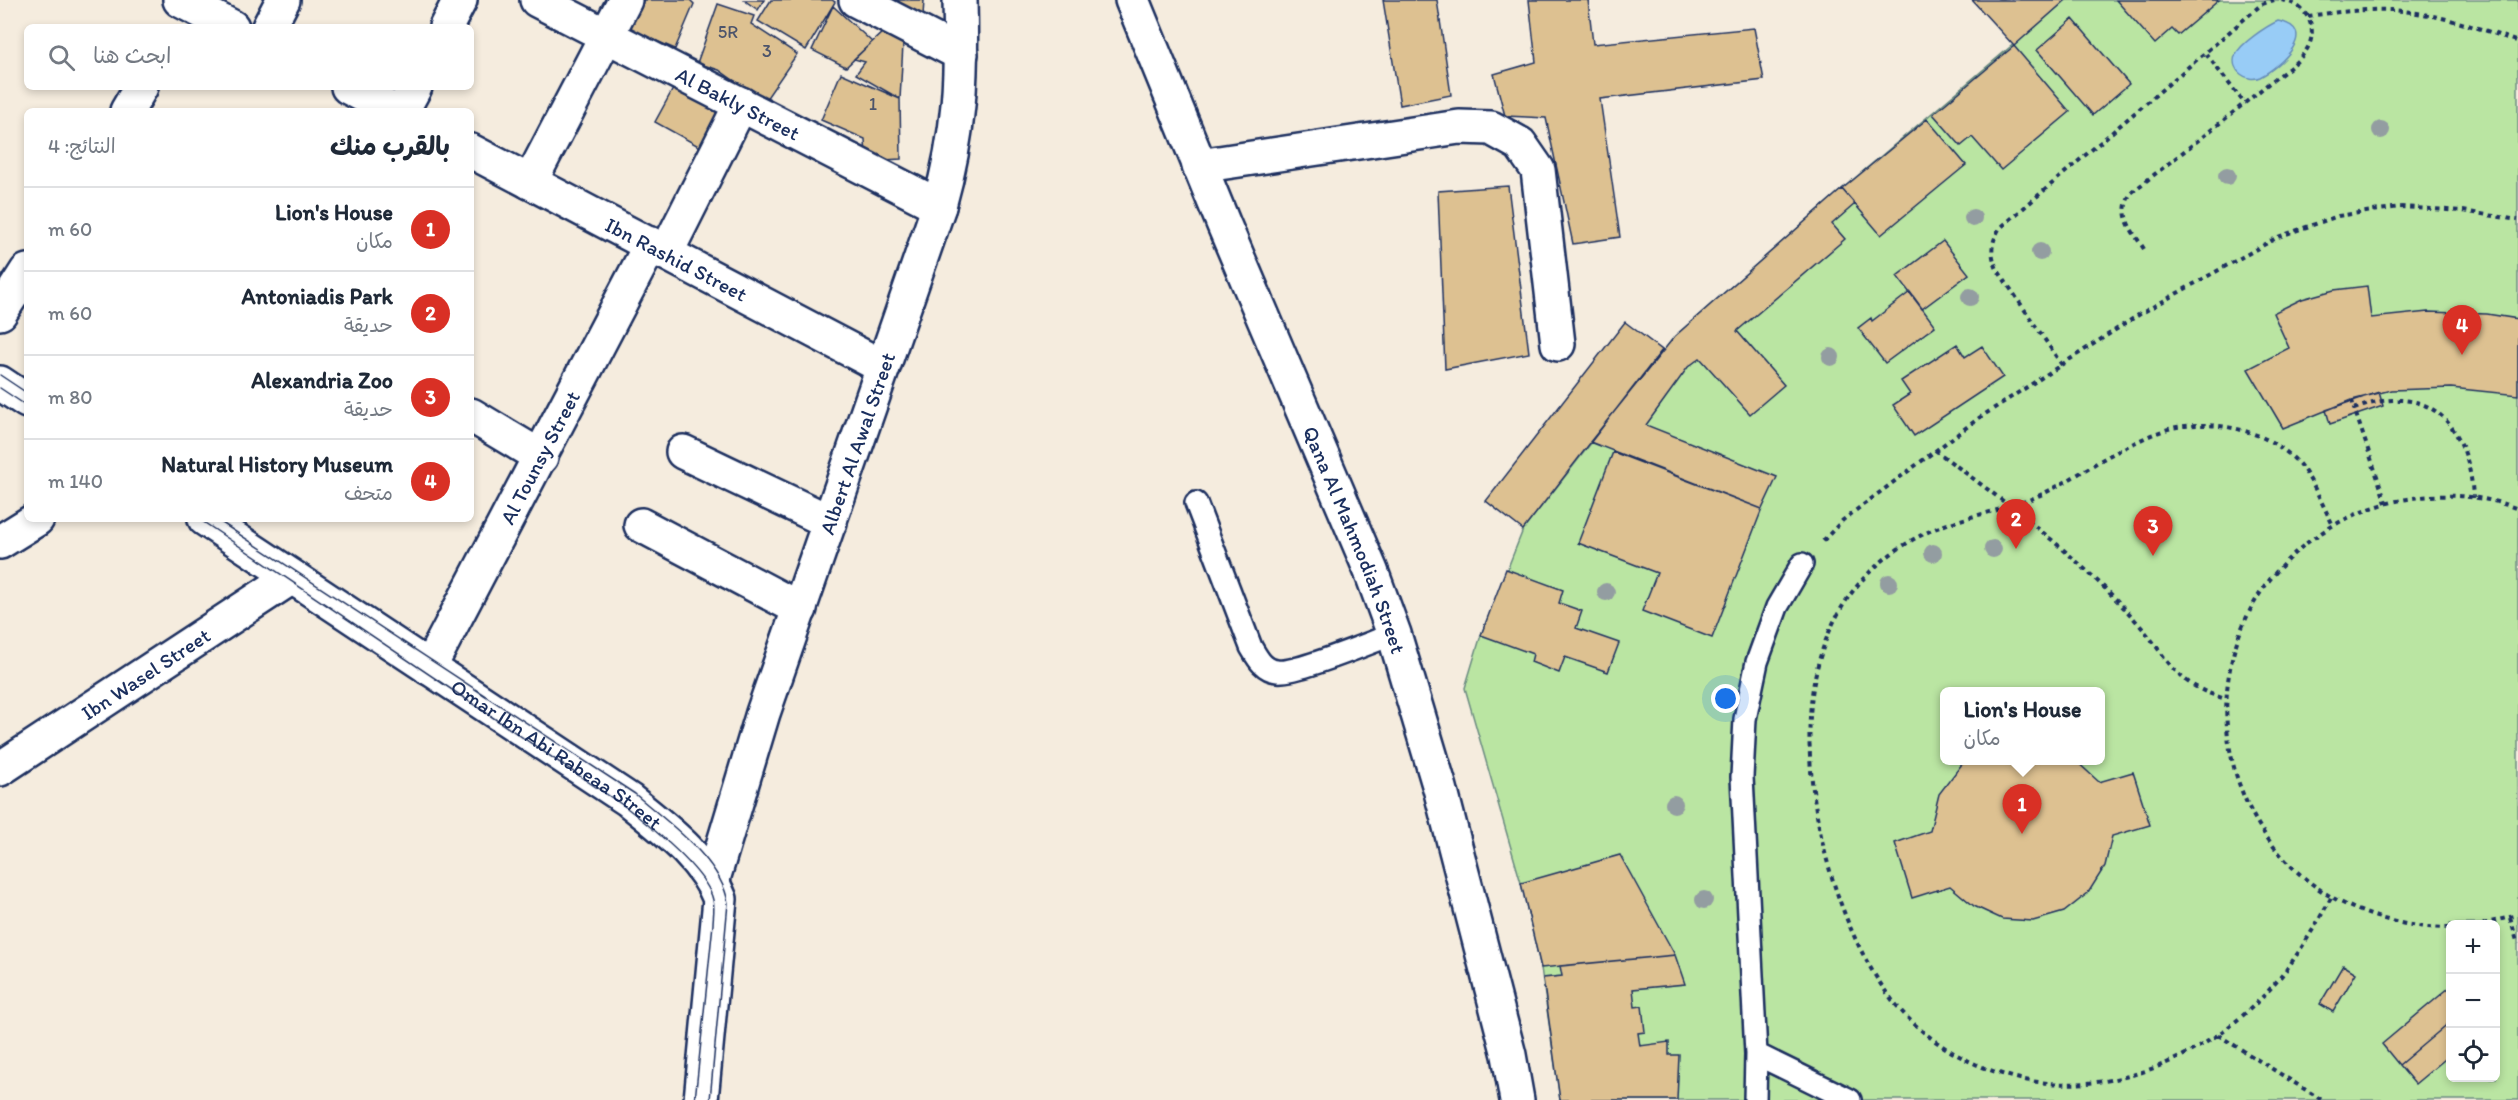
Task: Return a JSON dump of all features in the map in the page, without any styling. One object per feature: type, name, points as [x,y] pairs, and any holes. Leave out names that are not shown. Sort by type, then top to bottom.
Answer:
[{"type":"street","points":[[271,24],[283,0]]},
{"type":"street","points":[[448,24],[460,0]]},
{"type":"street","name":"Al Bakly Street","points":[[537,0],[939,206]]},
{"type":"street","points":[[530,182],[625,0]]},
{"type":"street","points":[[856,0],[961,54]]},
{"type":"street","name":"Albert Al Awal Street","points":[[713,879],[763,713],[939,206],[957,131],[961,54],[960,0]]},
{"type":"street","name":"Qana Al Mahmodiah Street","points":[[1132,0],[1199,166],[1366,561],[1394,634],[1440,788],[1509,1055],[1517,1100]]},
{"type":"street","points":[[183,11],[223,24]]},
{"type":"street","points":[[129,108],[139,90]]},
{"type":"street","points":[[354,90],[388,108]]},
{"type":"street","points":[[404,108],[413,90]]},
{"type":"street","name":"Al Tounsy Street","points":[[429,668],[541,457],[741,104]]},
{"type":"street","points":[[1199,166],[1459,127],[1491,128],[1520,144],[1538,170],[1558,344]]},
{"type":"street","name":"Ibn Rashid Street","points":[[474,153],[883,367]]},
{"type":"street","points":[[0,313],[24,276]]},
{"type":"street","points":[[0,383],[24,399]]},
{"type":"street","points":[[474,417],[541,457]]},
{"type":"street","points":[[683,452],[830,522]]},
{"type":"street","points":[[0,542],[32,522]]},
{"type":"street","name":"Omar Ibn Abi Rabeaa Street","points":[[209,522],[629,800],[669,833],[713,879]]},
{"type":"street","points":[[641,525],[800,609]]},
{"type":"street","name":"Ibn Wasel Street","points":[[0,769],[291,577]]},
{"type":"street","points":[[701,1100],[720,899],[713,879]]},
{"type":"lane","points":[[1196,503],[1251,647],[1260,663],[1276,672],[1294,669],[1394,634]]},
{"type":"lane","points":[[1755,1100],[1756,1054],[1742,777],[1745,719],[1757,662],[1773,618],[1802,564]]},
{"type":"lane","points":[[1756,1054],[1850,1100]]},
{"type":"lane","points":[[1798,1074],[1808,1100]]},
{"type":"path","points":[[2062,365],[1997,269],[1991,250],[1993,240],[2000,229],[2262,4],[2274,0]]},
{"type":"path","points":[[2144,249],[2127,223],[2124,212],[2125,202],[2131,193],[2245,104],[2305,53],[2311,41],[2312,28],[2308,16],[2299,6],[2287,0],[2279,0]]},
{"type":"path","points":[[2308,16],[2350,10],[2393,10],[2456,23],[2518,42]]},
{"type":"path","points":[[2206,54],[2245,104]]},
{"type":"path","points":[[1802,564],[1843,520],[1979,418],[2140,314],[2278,237],[2338,216],[2400,207],[2463,211],[2518,220]]},
{"type":"path","points":[[2352,400],[2354,409],[2378,401],[2397,399],[2418,403],[2444,417],[2463,443],[2472,478],[2473,498]]},
{"type":"path","points":[[2356,414],[2386,503]]},
{"type":"path","points":[[2331,898],[2310,936],[2283,973],[2253,1006],[2218,1035],[2172,1064],[2139,1076],[2105,1083],[2071,1086],[2036,1083],[2001,1074],[1967,1061],[1936,1043],[1910,1020],[1886,993],[1872,971],[1840,902],[1825,854],[1810,754],[1810,704],[1818,665],[1828,634],[1844,605],[1863,579],[1888,556],[1915,538],[1944,525],[2010,507],[2049,491],[2117,451],[2150,435],[2175,428],[2202,425],[2228,427],[2255,434],[2279,447],[2300,465],[2333,525]]},
{"type":"path","points":[[1935,450],[2010,507],[2089,573],[2128,613],[2173,670],[2201,690],[2226,699]]},
{"type":"path","points":[[2446,928],[2418,927],[2359,912],[2331,898],[2279,855],[2259,827],[2243,798],[2232,766],[2227,732],[2226,699],[2231,664],[2238,641],[2258,598],[2279,570],[2304,545],[2333,525],[2386,503],[2434,496],[2473,498],[2518,509]]},
{"type":"path","points":[[2500,920],[2518,915]]},
{"type":"path","points":[[2510,918],[2518,944]]},
{"type":"path","points":[[2218,1035],[2322,1100]]},
{"type":"green space","points":[[2066,0],[2518,0],[2518,1100],[1560,1100],[1541,968],[1521,883],[1465,688],[1481,635],[1523,530],[1675,336],[1842,189]]},
{"type":"water","points":[[2278,21],[2290,25],[2296,32],[2293,48],[2277,65],[2260,77],[2245,77],[2235,66],[2235,56],[2242,46],[2254,36]]},
{"type":"building","points":[[637,0],[690,0],[694,4],[675,49],[624,27]]},
{"type":"building","points":[[744,0],[764,0],[758,10]]},
{"type":"building","points":[[771,0],[832,0],[835,2],[806,50],[758,21]]},
{"type":"building","points":[[893,0],[924,0],[923,16],[897,14],[898,1]]},
{"type":"building","points":[[1383,0],[1437,0],[1451,95],[1400,105]]},
{"type":"building","points":[[1529,0],[1588,0],[1593,44],[1754,28],[1764,80],[1600,99],[1620,237],[1573,244],[1546,118],[1505,116],[1494,74],[1536,62]]},
{"type":"building","points":[[1972,0],[2066,0],[2014,46]]},
{"type":"building","points":[[2116,0],[2219,0],[2178,35],[2172,29],[2155,44]]},
{"type":"building","points":[[718,4],[754,16],[751,24],[797,54],[764,102],[719,70],[697,63]]},
{"type":"building","points":[[833,6],[872,42],[846,67],[812,50]]},
{"type":"building","points":[[2073,19],[2129,84],[2093,115],[2037,50]]},
{"type":"building","points":[[883,32],[903,44],[900,99],[856,74],[865,62],[854,59]]},
{"type":"building","points":[[2014,46],[2070,112],[2001,170],[1972,137],[1961,146],[1933,114]]},
{"type":"building","points":[[841,73],[900,99],[901,159],[866,161],[865,139],[821,120]]},
{"type":"building","points":[[679,78],[737,109],[711,153],[655,122]]},
{"type":"building","points":[[1927,119],[1966,165],[1881,235],[1842,189]]},
{"type":"building","points":[[1508,186],[1529,353],[1445,369],[1438,191]]},
{"type":"building","points":[[1842,189],[1855,204],[1832,224],[1845,239],[1737,331],[1784,385],[1750,414],[1700,358],[1688,367],[1646,425],[1777,477],[1762,509],[1590,442],[1675,336]]},
{"type":"building","points":[[1943,241],[1969,274],[1922,309],[1897,276]]},
{"type":"building","points":[[2367,286],[2371,318],[2428,312],[2487,314],[2518,319],[2518,395],[2451,388],[2391,390],[2352,400],[2283,428],[2248,369],[2289,348],[2273,313],[2302,299],[2334,290]]},
{"type":"building","points":[[1910,292],[1935,326],[1885,363],[1858,328],[1871,318],[1872,321]]},
{"type":"building","points":[[1625,322],[1662,350],[1523,530],[1486,501]]},
{"type":"building","points":[[1957,344],[1965,357],[1982,346],[2003,377],[1914,436],[1893,405],[1910,394],[1901,381]]},
{"type":"building","points":[[2379,392],[2383,406],[2330,424],[2326,410]]},
{"type":"building","points":[[1613,452],[1762,509],[1712,638],[1642,611],[1657,573],[1578,543]]},
{"type":"building","points":[[1506,569],[1563,590],[1559,603],[1582,611],[1576,628],[1619,643],[1608,672],[1565,657],[1559,673],[1531,662],[1533,654],[1481,635]]},
{"type":"building","points":[[1961,765],[2080,765],[2099,782],[2133,772],[2150,825],[2112,836],[2105,866],[2088,893],[2064,912],[2033,921],[2002,919],[1974,906],[1950,886],[1912,898],[1895,843],[1930,831],[1939,794]]},
{"type":"building","points":[[1620,855],[1675,955],[1541,968],[1521,883]]},
{"type":"building","points":[[1675,955],[1685,984],[1633,989],[1635,1007],[1642,1006],[1645,1032],[1638,1033],[1640,1046],[1669,1042],[1669,1055],[1679,1055],[1677,1100],[1560,1100],[1543,978],[1562,976],[1560,966]]},
{"type":"building","points":[[2343,965],[2356,973],[2333,1012],[2320,1004]]},
{"type":"building","points":[[2446,990],[2446,1025],[2399,1065],[2382,1044]]},
{"type":"building","points":[[2446,1025],[2446,1058],[2415,1084],[2399,1065]]},
{"type":"tram line","points":[[0,375],[24,391]]},
{"type":"tram line","points":[[0,388],[24,404]]},
{"type":"tram line","points":[[203,522],[627,808],[663,837],[689,863],[709,888],[714,906],[695,1100]]},
{"type":"tram line","points":[[221,522],[635,794],[677,829],[704,857],[724,887],[728,903],[710,1100]]},
{"type":"place","name":"Natural History Museum","points":[[2462,355]]},
{"type":"place","name":"Antoniadis Park","points":[[2016,549]]},
{"type":"place","name":"Alexandria Zoo","points":[[2153,556]]},
{"type":"place","name":"Lion's House","points":[[2022,834]]}]
